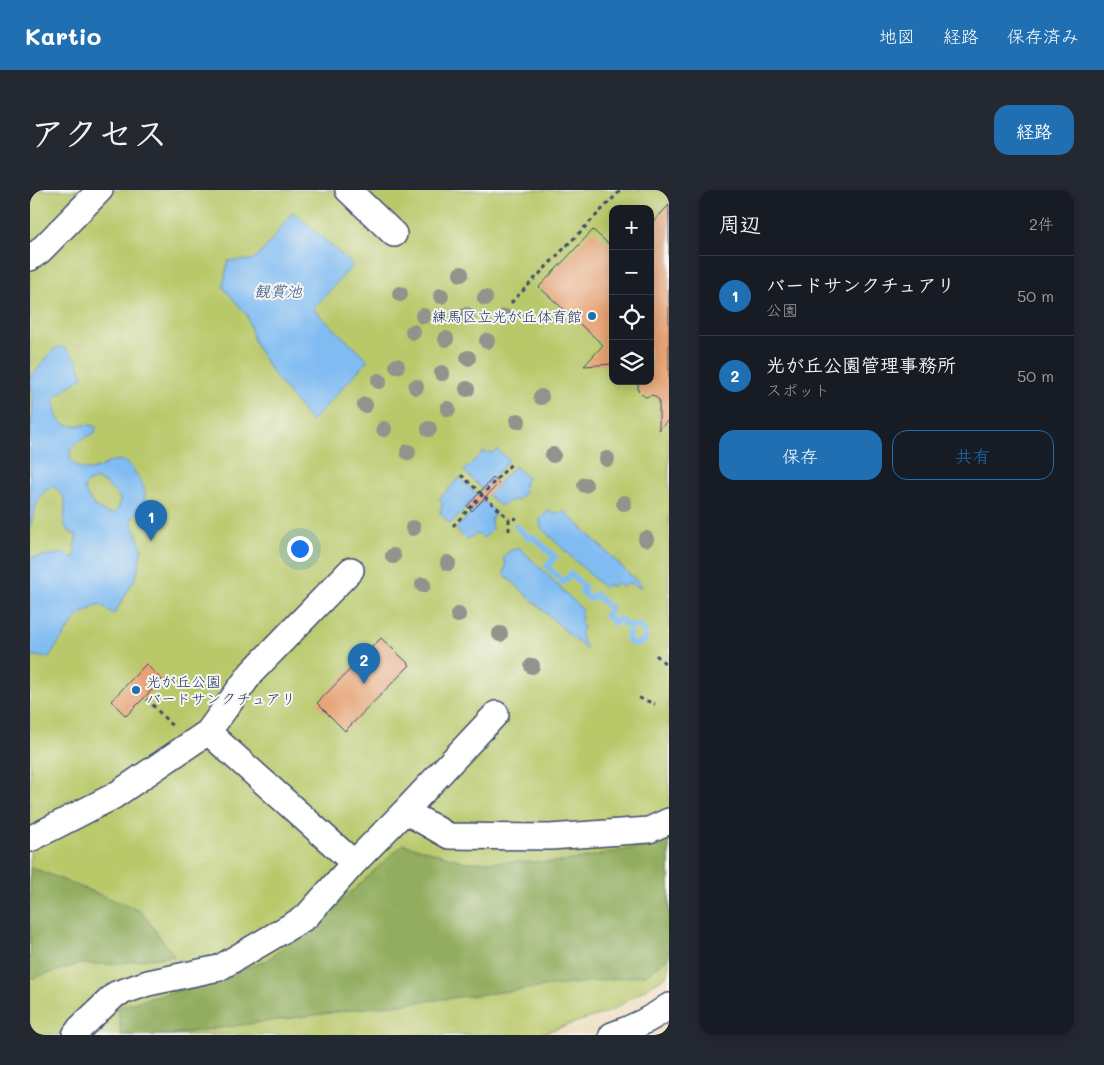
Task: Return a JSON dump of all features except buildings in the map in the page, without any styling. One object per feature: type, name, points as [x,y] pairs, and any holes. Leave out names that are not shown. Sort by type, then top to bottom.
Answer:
[{"type":"street","points":[[30,258],[40,251],[100,190]]},
{"type":"street","points":[[348,190],[394,234]]},
{"type":"street","points":[[30,838],[114,796],[199,738],[252,672],[351,570]]},
{"type":"street","points":[[75,1035],[116,994],[148,983],[219,968],[306,917],[354,863],[405,812],[496,714]]},
{"type":"street","points":[[199,738],[354,863]]},
{"type":"street","points":[[405,812],[449,836],[550,838],[650,830],[669,821]]},
{"type":"street","points":[[612,1035],[630,1029],[669,1006]]},
{"type":"path","points":[[512,303],[620,190]]},
{"type":"path","points":[[453,526],[512,463]]},
{"type":"path","points":[[461,475],[509,519],[509,531]]},
{"type":"path","points":[[509,519],[520,518]]},
{"type":"path","points":[[656,655],[669,667]]},
{"type":"path","points":[[638,698],[655,704]]},
{"type":"path","points":[[147,699],[199,738]]},
{"type":"green space","points":[[30,190],[669,190],[669,973],[611,1011],[543,1033],[526,1035],[30,1035]]},
{"type":"green space","points":[[669,833],[669,957],[646,975],[359,1009],[168,1035],[121,1035],[118,1007],[190,987],[266,961],[337,905],[403,844],[466,862],[562,862],[645,846]]},
{"type":"green space","points":[[33,868],[141,911],[174,956],[113,964],[80,964],[30,979],[30,869]]},
{"type":"water","name":"観賞池","points":[[293,212],[353,265],[313,309],[368,360],[311,422],[271,371],[254,342],[247,315],[223,287],[228,261],[252,260],[263,251]]},
{"type":"water","points":[[64,347],[77,360],[83,377],[55,397],[55,408],[58,417],[64,424],[69,426],[88,425],[96,427],[95,433],[82,439],[71,448],[70,459],[78,467],[86,470],[93,470],[113,461],[126,462],[141,481],[145,495],[142,506],[133,515],[132,523],[142,548],[137,575],[114,614],[99,604],[77,617],[48,658],[30,655],[30,558],[66,553],[70,557],[74,557],[77,535],[69,532],[66,527],[64,521],[64,500],[61,493],[54,487],[48,489],[40,497],[30,528],[30,431],[33,413],[33,394],[30,378],[55,348]],"holes":[[[96,479],[105,483],[120,498],[119,508],[112,514],[102,511],[94,505],[84,488],[87,483]]]},
{"type":"water","points":[[498,450],[509,460],[482,489],[464,471],[483,452],[491,453]]},
{"type":"water","points":[[515,466],[527,477],[524,484],[525,492],[518,500],[509,501],[500,506],[488,495]]},
{"type":"water","points":[[459,478],[478,495],[450,524],[440,513],[442,504],[440,498]]},
{"type":"water","points":[[483,500],[495,512],[491,520],[492,530],[484,538],[477,534],[466,539],[456,529]]},
{"type":"water","points":[[548,511],[555,514],[564,511],[642,586],[640,588],[631,583],[621,587],[617,582],[613,587],[608,584],[604,588],[541,528],[540,519]]},
{"type":"water","points":[[520,548],[583,610],[580,614],[583,618],[580,622],[584,628],[581,631],[582,641],[587,647],[585,649],[504,574],[506,565],[503,557],[511,550]]},
{"type":"waterway","points":[[516,526],[529,538],[532,536],[555,557],[547,566],[563,582],[571,574],[585,588],[581,592],[590,599],[595,594],[611,609],[606,615],[615,623],[620,619],[627,626],[640,626],[645,632],[645,640],[633,644],[628,640],[628,634],[630,633]]},
{"type":"place","name":"練馬区立光が丘体育館","points":[[592,316]]},
{"type":"place","name":"バードサンクチュアリ","points":[[151,541]]},
{"type":"place","name":"光が丘公園管理事務所","points":[[364,684]]},
{"type":"place","name":"光が丘公園 バードサンクチュアリ","points":[[136,690]]}]
